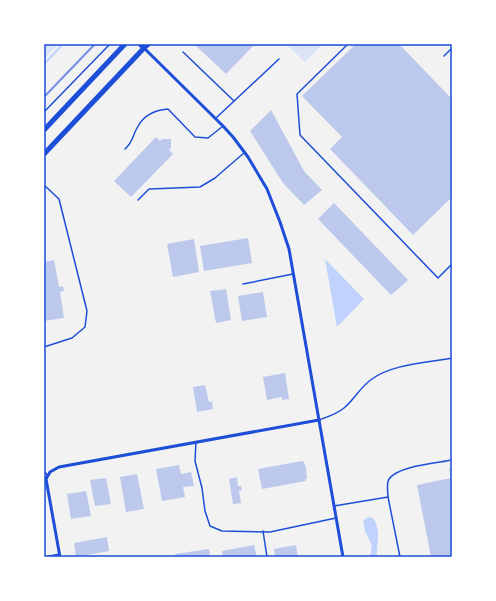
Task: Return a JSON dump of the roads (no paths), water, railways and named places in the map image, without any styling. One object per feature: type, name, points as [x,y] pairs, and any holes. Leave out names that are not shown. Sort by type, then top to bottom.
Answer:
[{"type":"main road","points":[[44,130],[125,44]]},
{"type":"main road","points":[[140,44],[144,48]]},
{"type":"main road","points":[[44,154],[149,44]]},
{"type":"street","points":[[144,48],[216,118],[245,152],[266,189],[280,222],[288,249],[293,274],[343,557]]},
{"type":"street","points":[[48,557],[59,556],[46,479],[50,472],[59,467],[319,420]]},
{"type":"lane","points":[[348,44],[297,94],[300,135],[438,278],[452,264]]},
{"type":"lane","points":[[183,52],[234,101]]},
{"type":"lane","points":[[216,118],[279,59]]},
{"type":"lane","points":[[125,149],[131,144],[137,127],[149,114],[158,110],[168,109],[195,137],[208,138],[223,126]]},
{"type":"lane","points":[[138,200],[149,189],[200,187],[215,178],[245,152]]},
{"type":"lane","points":[[44,185],[59,199],[87,311],[85,327],[72,338],[44,347]]},
{"type":"lane","points":[[243,284],[293,274]]},
{"type":"lane","points":[[319,420],[336,414],[344,408],[361,388],[382,372],[452,358]]},
{"type":"lane","points":[[196,442],[195,461],[202,488],[205,511],[210,526],[222,531],[270,532],[336,518]]},
{"type":"lane","points":[[400,557],[388,497],[387,486],[389,479],[401,470],[452,460]]},
{"type":"lane","points":[[44,471],[48,476]]},
{"type":"lane","points":[[334,506],[388,497]]},
{"type":"lane","points":[[263,532],[267,557]]},
{"type":"water","points":[[325,259],[364,299],[337,327]]},
{"type":"water","points":[[368,517],[373,518],[376,523],[378,533],[377,557],[370,557],[372,546],[365,531],[363,521]]},
{"type":"waterway","points":[[44,64],[63,44]]},
{"type":"railway","points":[[44,97],[95,44]]}]
